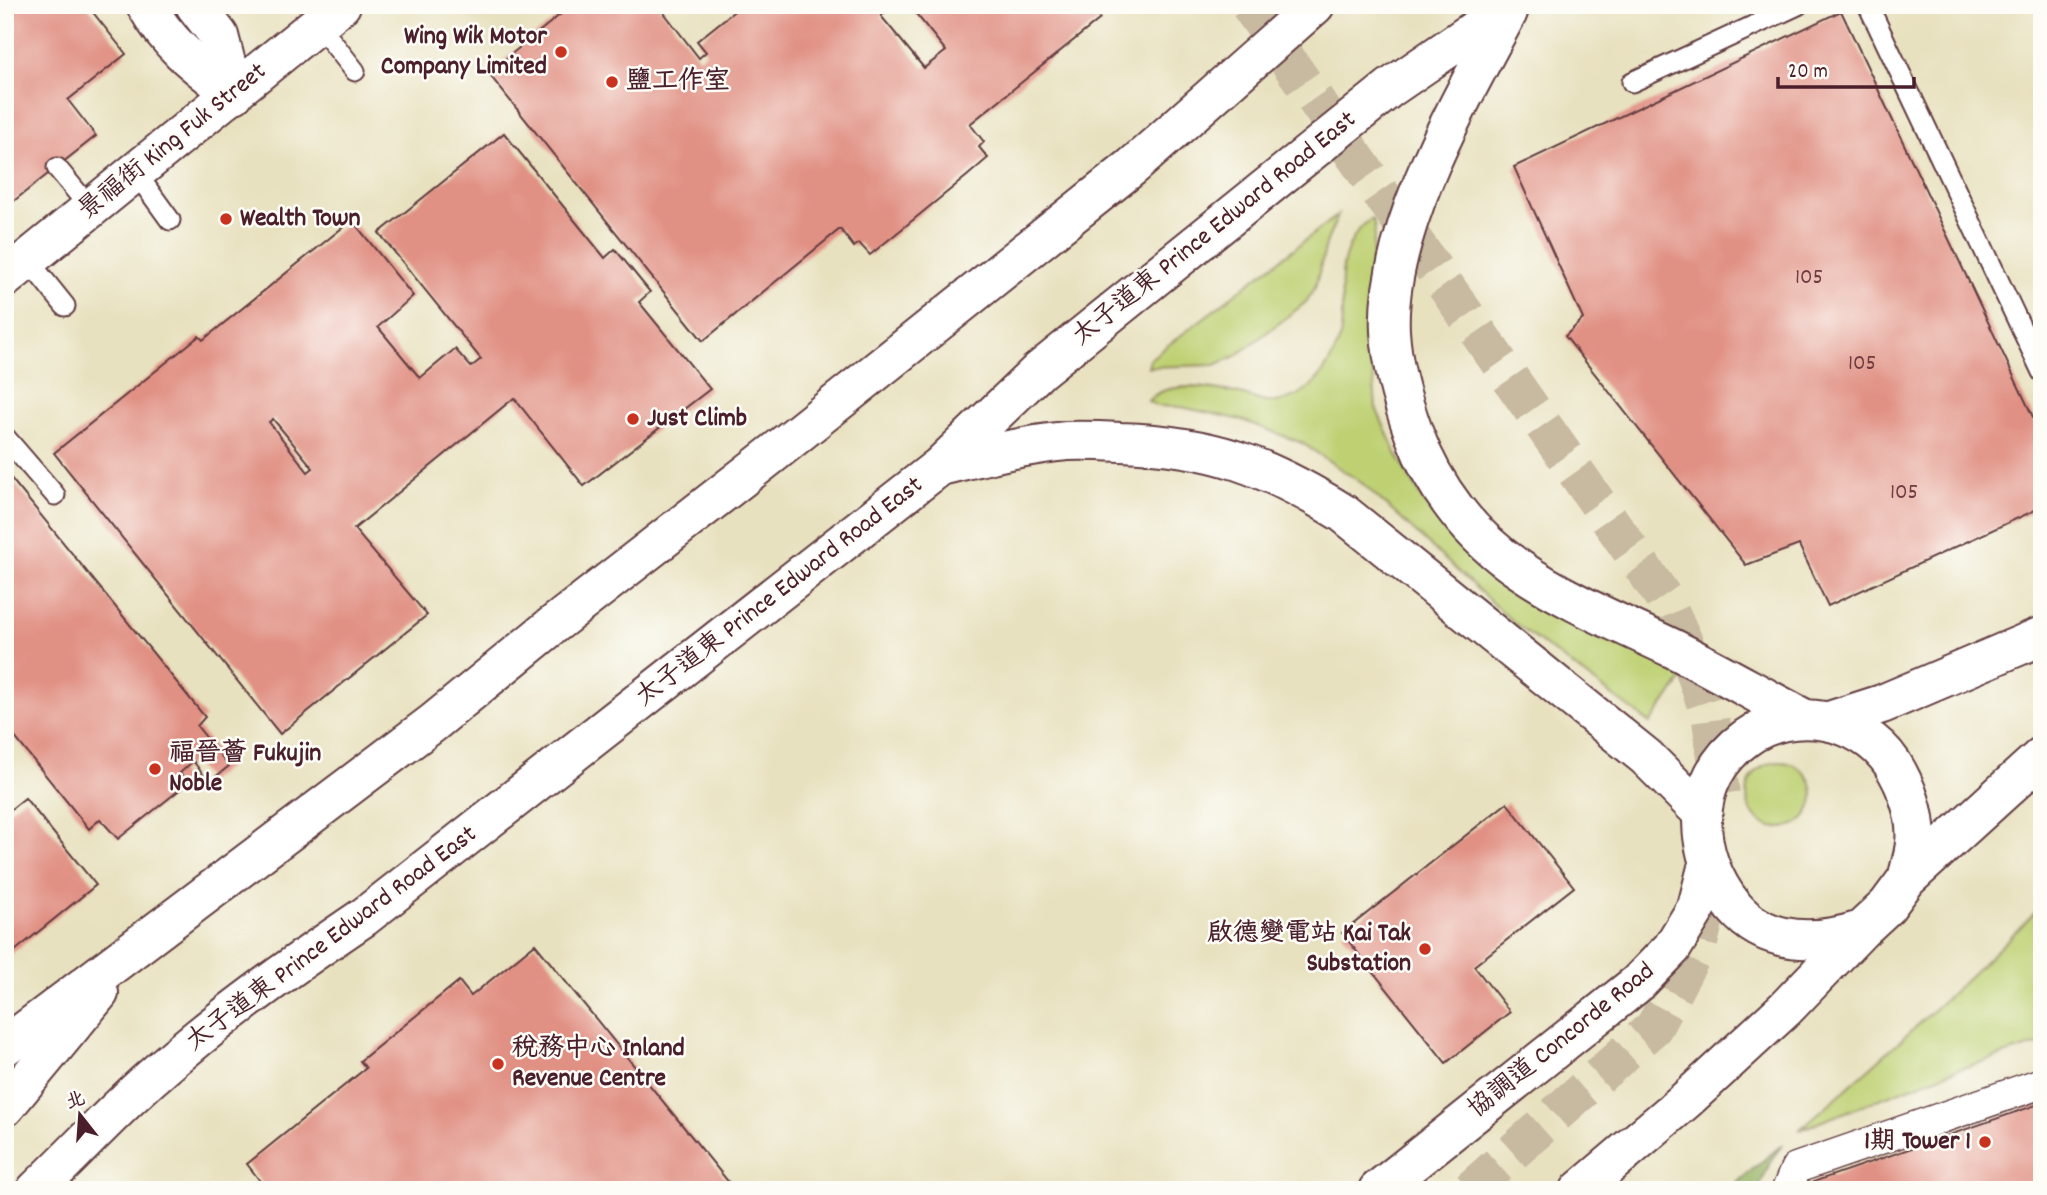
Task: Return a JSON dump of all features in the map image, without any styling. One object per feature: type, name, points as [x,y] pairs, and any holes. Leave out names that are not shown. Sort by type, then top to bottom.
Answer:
[{"type":"main road","points":[[146,5],[162,32],[188,59],[234,94]]},
{"type":"main road","points":[[195,5],[219,36],[234,94]]},
{"type":"main road","points":[[5,1046],[433,723],[553,625],[774,453],[1132,167],[1315,5]]},
{"type":"main road","points":[[1511,5],[1470,82],[1421,185],[1397,265],[1390,330],[1394,368],[1421,452],[1440,488],[1462,518],[1488,545],[1517,568],[1551,590],[1817,720]]},
{"type":"main road","name":"太子道東 Prince Edward Road East","points":[[42,1186],[151,1078],[220,1021],[288,967],[364,917],[940,466],[1040,371],[1390,88],[1511,5]]},
{"type":"main road","name":"景福街 King Fuk Street","points":[[17,269],[330,15]]},
{"type":"main road","points":[[940,466],[1027,446],[1079,441],[1180,446],[1218,453],[1254,465],[1302,487],[1343,513],[1646,757],[1701,812]]},
{"type":"main road","name":"協調道 Concorde Road","points":[[1861,930],[1834,939],[1800,940],[1769,932],[1743,917],[1723,893],[1708,864],[1702,838],[1701,812],[1710,783],[1727,756],[1747,738],[1774,725],[1817,720],[1882,704],[2042,636]]},
{"type":"main road","name":"協調道 Concorde Road","points":[[1817,720],[1859,732],[1884,751],[1903,779],[1912,808],[1916,841],[1907,879]]},
{"type":"main road","name":"協調道 Concorde Road","points":[[1580,1190],[1686,1100],[1766,1027],[1887,906],[1907,879],[2042,757]]},
{"type":"main road","name":"協調道 Concorde Road","points":[[1378,1190],[1638,984],[1672,948],[1697,907],[1708,864]]},
{"type":"main road","points":[[5,1107],[52,1052],[129,952]]},
{"type":"street","points":[[1787,1190],[1796,1168],[2042,1083]]},
{"type":"lane","points":[[1632,82],[1798,5]]},
{"type":"lane","points":[[1868,5],[2042,372]]},
{"type":"lane","points":[[330,15],[355,71]]},
{"type":"lane","points":[[57,167],[90,209]]},
{"type":"lane","points":[[136,173],[170,220]]},
{"type":"lane","points":[[17,269],[65,306]]},
{"type":"lane","points":[[5,437],[55,495]]},
{"type":"green space","points":[[1338,215],[1327,241],[1315,288],[1306,302],[1236,356],[1215,365],[1148,367],[1150,359]]},
{"type":"green space","points":[[1373,219],[1375,229],[1367,299],[1376,408],[1396,453],[1423,501],[1456,542],[1513,587],[1687,673],[1650,723],[1513,622],[1363,484],[1302,443],[1242,420],[1181,407],[1157,406],[1148,401],[1167,390],[1191,387],[1277,402],[1289,399],[1310,387],[1328,364],[1340,337],[1342,276],[1346,254],[1357,233]]},
{"type":"green space","points":[[1773,762],[1787,762],[1799,767],[1808,776],[1813,795],[1811,808],[1804,819],[1787,828],[1773,828],[1761,823],[1752,814],[1747,802],[1747,788],[1752,776],[1761,767]]},
{"type":"green space","points":[[2042,906],[2042,1043],[1947,1073],[1799,1130],[1983,964]]},
{"type":"green space","points":[[1783,1144],[1771,1160],[1758,1190],[1728,1190]]},
{"type":"building","points":[[5,5],[87,5],[126,54],[68,100],[96,136],[5,208]]},
{"type":"building","points":[[572,5],[658,5],[699,58],[706,52],[697,41],[742,5],[893,5],[881,16],[924,68],[946,51],[909,5],[1089,5],[1100,19],[970,124],[984,142],[979,147],[988,158],[870,255],[859,243],[854,247],[840,229],[703,341],[488,73]]},
{"type":"building","points":[[1841,11],[2042,436],[2042,507],[1828,606],[1799,545],[1746,565],[1565,336],[1583,319],[1514,167]]},
{"type":"building","points":[[504,133],[605,258],[615,249],[650,292],[639,302],[710,389],[584,486],[514,398],[354,529],[427,615],[280,734],[54,453],[199,336],[203,340],[352,220],[413,296],[378,327],[420,378],[455,349],[471,367],[481,359],[379,233]],"holes":[[[273,419],[313,468],[308,472],[269,422]]]},
{"type":"building","points":[[5,471],[205,717],[197,726],[229,766],[209,782],[193,761],[180,773],[188,783],[118,839],[100,819],[89,829],[5,725]]},
{"type":"building","points":[[25,798],[96,885],[5,959],[5,814]]},
{"type":"building","name":"啟德變電站 Kai Tak Substation","points":[[1507,803],[1574,887],[1474,966],[1510,1012],[1446,1063],[1342,933]]},
{"type":"building","name":"稅務中心 Inland Revenue Centre","points":[[535,944],[735,1190],[267,1190],[247,1164],[366,1068],[360,1061],[459,981],[471,996]]},
{"type":"building","name":"1期 Tower 1","points":[[2042,1103],[2042,1190],[1816,1190],[1813,1182]]},
{"type":"tunnel","points":[[1249,5],[1664,598],[1685,644],[1711,720],[1721,794]]},
{"type":"tunnel","points":[[1470,1190],[1654,1027],[1699,943],[1712,888]]},
{"type":"place","name":"Wing Wik Motor Company Limited","points":[[561,52]]},
{"type":"place","name":"鹽工作室","points":[[612,82]]},
{"type":"place","name":"Wealth Town","points":[[226,219]]},
{"type":"place","name":"Just Climb","points":[[633,419]]},
{"type":"place","name":"福晉薈 Fukujin Noble","points":[[155,769]]},
{"type":"place","name":"啟德變電站 Kai Tak Substation","points":[[1425,949]]},
{"type":"place","name":"稅務中心 Inland Revenue Centre","points":[[498,1064]]},
{"type":"place","name":"1期 Tower 1","points":[[1985,1142]]}]
